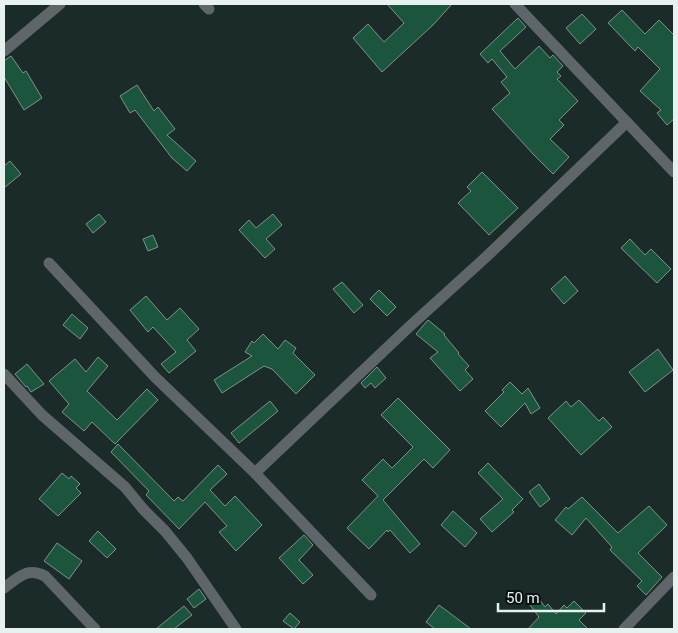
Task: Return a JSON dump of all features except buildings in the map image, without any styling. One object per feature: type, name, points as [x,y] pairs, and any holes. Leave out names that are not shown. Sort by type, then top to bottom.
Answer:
[{"type":"street","points":[[4,51],[60,4]]},
{"type":"street","points":[[515,4],[674,172]]},
{"type":"street","points":[[255,473],[627,122]]},
{"type":"street","points":[[49,262],[155,377],[255,473],[371,595]]},
{"type":"street","points":[[4,374],[42,414],[125,487],[187,558],[236,629]]},
{"type":"street","points":[[4,588],[28,572],[37,572],[45,576],[95,629]]},
{"type":"street","points":[[624,629],[674,577]]}]
